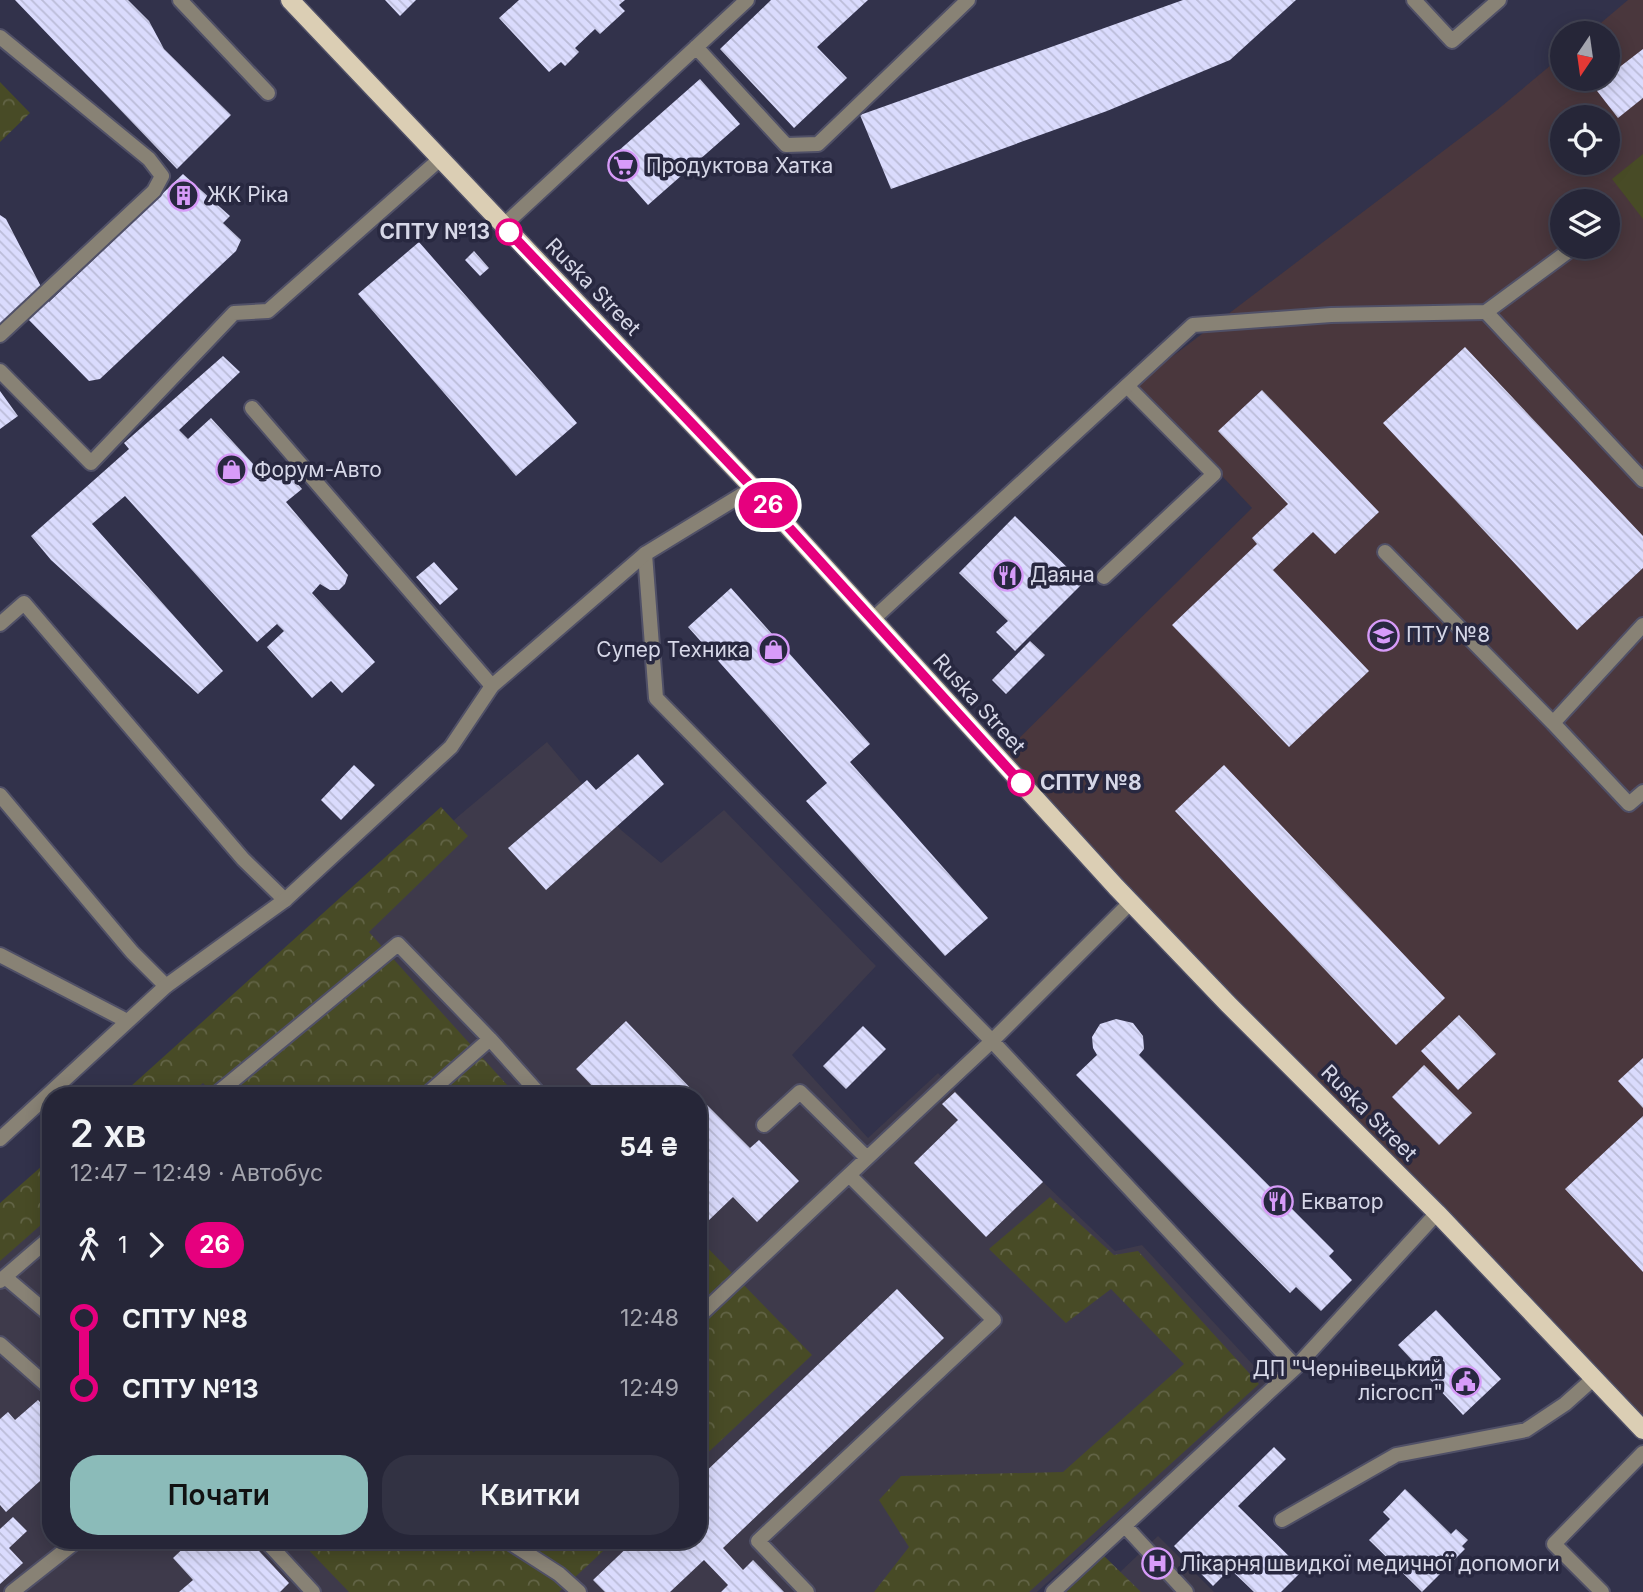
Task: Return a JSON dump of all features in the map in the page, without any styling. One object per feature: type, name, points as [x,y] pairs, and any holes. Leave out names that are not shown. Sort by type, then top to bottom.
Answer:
[{"type":"main road","name":"Ruska Street","points":[[290,0],[753,488],[1131,902],[1228,1004],[1437,1213],[1643,1430]]},
{"type":"street","points":[[180,0],[268,93]]},
{"type":"street","points":[[503,226],[747,0]]},
{"type":"street","points":[[696,47],[786,145],[818,144],[968,0]]},
{"type":"street","points":[[1414,0],[1452,41],[1499,0]]},
{"type":"street","points":[[0,37],[149,159],[162,176],[154,191],[0,335]]},
{"type":"street","points":[[0,371],[91,463],[234,313],[268,311],[440,159]]},
{"type":"street","points":[[872,620],[1193,325],[1331,315],[1486,312],[1558,259]]},
{"type":"street","points":[[1486,312],[1643,480]]},
{"type":"street","points":[[1104,577],[1214,474],[1127,386]]},
{"type":"street","points":[[252,408],[492,686]]},
{"type":"street","points":[[56,1087],[166,986],[285,900],[451,747],[492,686],[645,554],[753,488]]},
{"type":"street","points":[[1385,552],[1629,804],[1643,792]]},
{"type":"street","points":[[645,554],[656,698],[992,1041],[1296,1367]]},
{"type":"street","points":[[0,624],[24,603],[243,859],[285,900]]},
{"type":"street","points":[[1553,723],[1643,625]]},
{"type":"street","points":[[0,795],[132,952],[166,986]]},
{"type":"street","points":[[707,1309],[992,1041],[1131,902]]},
{"type":"street","points":[[225,1087],[398,944],[533,1087]]},
{"type":"street","points":[[0,955],[127,1021]]},
{"type":"street","points":[[435,1087],[490,1039]]},
{"type":"street","points":[[764,1125],[800,1092],[867,1158]]},
{"type":"street","points":[[0,1139],[42,1100]]},
{"type":"street","points":[[807,1592],[758,1541],[994,1320],[849,1175]]},
{"type":"street","points":[[1053,1592],[1296,1367],[1437,1213]]},
{"type":"street","points":[[42,1245],[3,1279],[42,1309]]},
{"type":"street","points":[[0,1345],[42,1382]]},
{"type":"street","points":[[1282,1520],[1395,1455],[1526,1430],[1565,1404],[1593,1379]]},
{"type":"street","points":[[1602,1592],[1554,1544],[1643,1452]]},
{"type":"street","points":[[1125,1526],[1186,1592]]},
{"type":"street","points":[[12,1592],[67,1549]]},
{"type":"street","points":[[273,1549],[313,1592]]},
{"type":"street","points":[[520,1549],[559,1574],[579,1592]]},
{"type":"shaded area","name":"ПТУ №8","points":[[1628,0],[1643,0],[1643,1431],[995,762],[1252,508],[1136,384],[1496,111],[1550,66],[1550,91],[1620,91],[1620,21],[1603,21]]},
{"type":"shaded area","points":[[547,742],[621,830],[661,863],[724,810],[876,966],[792,1055],[868,1138],[938,1073],[1043,1182],[1115,1251],[1142,1245],[1269,1382],[1037,1592],[0,1592],[0,1221],[42,1184],[42,1549],[707,1549],[707,1087],[151,1087],[461,814]]},
{"type":"shaded area","name":"Лікарня швидкої медичної допомоги","points":[[1158,1536],[1214,1592],[1099,1592]]},
{"type":"green space","points":[[0,82],[30,113],[0,142]]},
{"type":"green space","points":[[1643,154],[1643,219],[1612,179]]},
{"type":"green space","points":[[441,807],[468,836],[369,932],[509,1087],[207,1087],[203,1083],[198,1087],[130,1087]]},
{"type":"green space","points":[[42,1166],[42,1224],[0,1261],[0,1203]]},
{"type":"green space","points":[[1050,1197],[1114,1255],[1138,1251],[1259,1384],[1029,1592],[874,1592],[909,1547],[879,1500],[901,1476],[1063,1472],[1184,1364],[1111,1289],[1066,1323],[989,1249]]},
{"type":"green space","points":[[707,1247],[812,1355],[707,1454]]},
{"type":"green space","points":[[308,1549],[467,1549],[474,1552],[477,1549],[605,1549],[559,1592],[349,1592]]},
{"type":"green space","points":[[1104,1556],[1141,1592],[1066,1592]]},
{"type":"building","points":[[15,0],[128,0],[149,21],[164,49],[231,115],[177,169]]},
{"type":"building","points":[[385,0],[416,0],[400,16]]},
{"type":"building","points":[[519,0],[625,0],[619,5],[625,11],[600,34],[595,29],[575,48],[579,52],[565,66],[561,62],[549,72],[499,18]]},
{"type":"building","points":[[771,0],[868,0],[817,47],[847,78],[794,128],[720,49]]},
{"type":"building","points":[[1183,0],[1296,0],[1230,60],[1107,111],[891,189],[860,115]]},
{"type":"building","points":[[1643,49],[1643,98],[1620,116],[1620,105],[1608,105],[1597,91],[1620,91],[1620,67]]},
{"type":"building","points":[[700,79],[740,124],[648,205],[608,160]]},
{"type":"building","points":[[183,174],[230,216],[223,223],[241,240],[236,251],[100,379],[89,381],[26,317],[0,327],[0,215],[6,219],[49,302]]},
{"type":"building","points":[[419,242],[577,423],[516,476],[358,294]]},
{"type":"building","points":[[474,251],[489,268],[480,276],[465,260]]},
{"type":"building","points":[[1465,347],[1643,536],[1643,568],[1577,630],[1383,423]]},
{"type":"building","points":[[223,356],[240,372],[179,430],[188,439],[211,418],[267,479],[282,466],[302,489],[286,502],[348,575],[339,590],[330,590],[320,584],[312,593],[375,662],[342,693],[331,681],[312,698],[267,647],[284,631],[277,624],[257,642],[125,496],[92,524],[223,671],[198,694],[51,560],[31,536],[129,449],[124,443]]},
{"type":"building","points":[[1262,390],[1379,512],[1335,554],[1313,532],[1273,570],[1369,671],[1289,747],[1172,625],[1257,544],[1252,538],[1288,504],[1218,431]]},
{"type":"building","points":[[0,391],[18,416],[0,429]]},
{"type":"building","points":[[1015,516],[1083,583],[1015,651],[996,632],[1008,621],[959,573]]},
{"type":"building","points":[[434,562],[458,589],[440,605],[416,577]]},
{"type":"building","points":[[731,588],[870,744],[850,762],[988,918],[945,956],[806,801],[827,783],[688,627]]},
{"type":"building","points":[[1030,641],[1045,655],[1006,694],[992,680]]},
{"type":"building","points":[[638,754],[664,784],[546,890],[508,848],[587,780],[596,790]]},
{"type":"building","points":[[354,765],[375,785],[341,820],[321,800]]},
{"type":"building","points":[[1224,765],[1445,998],[1396,1045],[1175,811]]},
{"type":"building","points":[[1459,1015],[1496,1054],[1458,1090],[1421,1051]]},
{"type":"building","points":[[1116,1019],[1133,1023],[1143,1036],[1144,1049],[1139,1055],[1334,1251],[1329,1256],[1352,1280],[1321,1311],[1296,1287],[1290,1293],[1076,1075],[1097,1055],[1092,1037],[1100,1024]]},
{"type":"building","points":[[626,1021],[689,1087],[593,1087],[576,1069]]},
{"type":"building","points":[[863,1026],[886,1049],[846,1089],[823,1066]]},
{"type":"building","points":[[1643,1058],[1643,1108],[1618,1081]]},
{"type":"building","points":[[1424,1065],[1472,1113],[1439,1145],[1392,1097]]},
{"type":"building","points":[[955,1092],[1043,1182],[986,1237],[914,1163],[958,1120],[942,1104]]},
{"type":"building","points":[[707,1105],[750,1148],[759,1140],[799,1181],[757,1222],[733,1197],[707,1222]]},
{"type":"building","points":[[1643,1116],[1643,1272],[1565,1189]]},
{"type":"building","points":[[897,1289],[944,1338],[723,1548],[743,1570],[753,1560],[784,1592],[721,1592],[728,1585],[704,1560],[670,1592],[605,1592],[593,1580],[626,1549],[707,1549],[707,1470]]},
{"type":"building","points":[[1436,1310],[1501,1379],[1463,1415],[1398,1345]]},
{"type":"building","points":[[38,1400],[42,1404],[42,1479],[6,1512],[0,1505],[0,1419],[8,1412],[15,1420]]},
{"type":"building","points":[[1274,1447],[1286,1459],[1238,1506],[1303,1570],[1281,1592],[1254,1592],[1230,1569],[1213,1586],[1174,1546]]},
{"type":"building","points":[[1405,1489],[1451,1534],[1456,1529],[1468,1540],[1462,1546],[1465,1549],[1422,1592],[1369,1540],[1390,1519],[1383,1512]]},
{"type":"building","points":[[13,1517],[27,1531],[9,1548],[23,1563],[0,1584],[0,1529]]},
{"type":"building","points":[[182,1549],[257,1549],[289,1583],[280,1592],[179,1592],[193,1580],[173,1558]]},
{"type":"bus line","name":"26","points":[[509,232],[753,488],[1021,783]]},
{"type":"place","name":"Продуктова Хатка","points":[[623,166]]},
{"type":"place","name":"ЖК Ріка","points":[[184,195]]},
{"type":"place","name":"СПТУ №13","points":[[509,232]]},
{"type":"place","name":"Форум-Авто","points":[[231,470]]},
{"type":"place","name":"Даяна","points":[[1007,575]]},
{"type":"place","name":"ПТУ №8","points":[[1383,635]]},
{"type":"place","name":"Супер Техника","points":[[773,650]]},
{"type":"place","name":"СПТУ №8","points":[[1021,783]]},
{"type":"place","name":"Екватор","points":[[1278,1202]]},
{"type":"place","name":"ДП \"Чернівецький лісгосп\"","points":[[1466,1381]]},
{"type":"place","name":"Лікарня швидкої медичної допомоги","points":[[1157,1564]]}]
